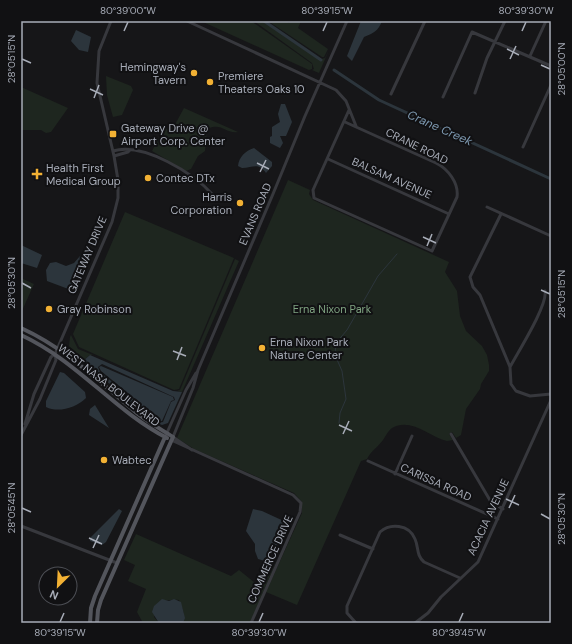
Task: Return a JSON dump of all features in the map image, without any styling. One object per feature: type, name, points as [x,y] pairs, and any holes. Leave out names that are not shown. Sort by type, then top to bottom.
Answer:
[{"type":"main road","name":"WEST NASA BOULEVARD","points":[[21,328],[58,348],[84,366],[136,413],[172,439]]},
{"type":"main road","name":"WEST NASA BOULEVARD","points":[[21,335],[56,354],[82,373],[136,420],[166,435]]},
{"type":"main road","name":"WEST NASA BOULEVARD","points":[[90,623],[92,602],[166,435]]},
{"type":"main road","points":[[97,623],[98,607],[102,597],[172,439]]},
{"type":"street","name":"GATEWAY DRIVE","points":[[24,428],[56,360],[58,348],[112,222],[118,192],[118,180],[113,151],[97,83],[99,51],[112,21]]},
{"type":"street","points":[[187,21],[336,90],[346,101],[357,128]]},
{"type":"street","name":"EVANS ROAD","points":[[172,439],[193,388],[198,370],[347,21]]},
{"type":"street","points":[[391,94],[425,21]]},
{"type":"street","points":[[475,93],[488,58],[505,21]]},
{"type":"street","points":[[530,56],[546,21]]},
{"type":"street","points":[[443,97],[472,32],[551,66]]},
{"type":"street","points":[[523,147],[551,85]]},
{"type":"street","points":[[349,110],[312,194],[314,198],[432,251],[449,214]]},
{"type":"street","name":"CRANE ROAD","points":[[345,122],[446,168],[458,192],[449,214]]},
{"type":"street","points":[[113,151],[127,148],[130,150],[149,153],[196,179],[214,196]]},
{"type":"street","points":[[114,156],[130,150]]},
{"type":"street","name":"BALSAM AVENUE","points":[[328,159],[449,214]]},
{"type":"street","points":[[486,207],[551,236]]},
{"type":"street","points":[[501,214],[470,277],[473,287],[480,295],[510,367],[511,384],[516,391],[530,396],[551,394]]},
{"type":"street","points":[[510,367],[525,342],[541,308],[546,296],[545,291]]},
{"type":"street","name":"GATEWAY DRIVE","points":[[24,428],[34,394],[51,357],[56,354]]},
{"type":"street","name":"EVANS ROAD","points":[[166,435],[186,390],[198,370]]},
{"type":"street","name":"ACACIA AVENUE","points":[[415,623],[428,614],[441,597],[478,562],[551,400]]},
{"type":"street","points":[[21,435],[24,428]]},
{"type":"street","points":[[451,434],[491,502],[503,509]]},
{"type":"street","points":[[395,474],[412,436]]},
{"type":"street","name":"COMMERCE DRIVE","points":[[172,439],[192,450],[293,495],[301,503],[300,512],[251,623]]},
{"type":"street","name":"CARISSA ROAD","points":[[368,461],[498,519]]},
{"type":"street","points":[[21,526],[117,563]]},
{"type":"street","points":[[356,623],[347,613],[347,606],[380,532],[385,528],[399,526],[412,534],[415,539],[420,558],[424,562],[460,578]]},
{"type":"street","points":[[340,535],[373,549]]},
{"type":"green space","points":[[201,21],[251,21],[312,64],[312,69],[309,70]]},
{"type":"green space","points":[[254,21],[265,21],[321,59],[325,58],[329,50],[319,73],[312,70],[314,69],[312,63]]},
{"type":"green space","points":[[268,21],[286,21],[289,23],[290,21],[301,21],[298,28],[328,49],[324,57],[322,57]]},
{"type":"green space","points":[[106,76],[131,86],[133,90],[122,115],[113,117],[107,95]]},
{"type":"green space","points":[[21,87],[68,108],[51,132],[46,133],[41,130],[21,130]]},
{"type":"green space","points":[[184,108],[238,132],[220,127],[212,127],[207,129],[205,151],[198,156],[191,169],[186,171],[152,151],[164,129],[172,130]]},
{"type":"green space","name":"Erna Nixon Park","points":[[288,180],[310,190],[309,194],[313,200],[449,262],[445,272],[457,291],[460,316],[466,331],[482,346],[487,355],[489,365],[489,371],[481,384],[480,389],[466,409],[461,435],[456,438],[452,432],[449,434],[453,440],[447,441],[413,426],[399,425],[392,428],[388,432],[367,459],[361,461],[297,605],[266,592],[302,513],[302,502],[294,493],[194,449],[177,438]]},
{"type":"green space","points":[[125,212],[234,258],[179,389],[174,390],[79,347],[73,334]]},
{"type":"green space","points":[[235,259],[239,261],[182,392],[177,391],[180,390]]},
{"type":"green space","points":[[21,278],[34,284],[21,313]]},
{"type":"green space","points":[[78,319],[71,335],[78,349],[93,355],[90,355],[84,360],[69,346],[70,337]]},
{"type":"green space","points":[[136,534],[231,576],[239,570],[260,587],[270,574],[279,555],[250,623],[183,623],[184,614],[179,600],[164,600],[154,617],[159,623],[143,623],[137,612],[146,589],[128,581],[135,565],[124,560]]},
{"type":"shaded area","points":[[361,21],[382,21],[375,31],[364,37],[352,61],[347,56]]},
{"type":"shaded area","points":[[76,30],[91,37],[88,52],[79,50],[71,41]]},
{"type":"shaded area","points":[[281,104],[285,104],[292,122],[286,136],[280,136],[283,143],[280,148],[270,143],[270,137],[272,136],[272,127],[280,122],[278,114]]},
{"type":"shaded area","points":[[254,148],[272,162],[272,166],[266,173],[255,166],[242,168],[238,166],[243,155]]},
{"type":"shaded area","points":[[21,245],[42,255],[37,268],[21,263]]},
{"type":"shaded area","points":[[84,255],[87,260],[71,290],[47,281],[46,270],[50,263],[56,262],[66,266],[74,263],[80,256]]},
{"type":"shaded area","points":[[90,355],[173,391],[182,392],[168,423],[162,425],[157,423],[163,422],[171,402],[175,400],[174,397],[102,364],[98,367],[100,372],[138,403],[139,409],[83,361]]},
{"type":"shaded area","points":[[101,366],[173,397],[174,400],[171,401],[162,421],[157,421],[155,415],[149,410],[140,409],[139,402],[101,371],[99,367]]},
{"type":"shaded area","points":[[60,372],[64,373],[85,392],[86,398],[82,402],[72,407],[56,410],[46,407],[46,401]]},
{"type":"shaded area","points":[[95,405],[109,428],[89,415],[90,409]]},
{"type":"shaded area","points":[[140,410],[146,410],[151,413],[157,423]]},
{"type":"shaded area","points":[[119,509],[122,511],[106,542],[102,545],[90,541],[90,538]]},
{"type":"shaded area","points":[[253,509],[262,511],[288,523],[282,539],[265,561],[258,559],[255,551],[255,544],[246,531]]},
{"type":"shaded area","points":[[162,599],[169,601],[174,599],[181,602],[185,618],[183,623],[159,623],[152,612],[154,606]]},
{"type":"waterway","name":"Crane Creek","points":[[264,21],[321,60]]},
{"type":"waterway","name":"Crane Creek","points":[[334,70],[379,100],[551,179]]},
{"type":"waterway","points":[[339,423],[340,413],[346,399],[342,371],[335,355],[336,343],[347,330],[378,276],[397,254]]},
{"type":"place","name":"Hemingway's Tavern","points":[[194,73]]},
{"type":"place","name":"Premiere Theaters Oaks 10","points":[[210,82]]},
{"type":"place","name":"Gateway Drive @ Airport Corp. Center","points":[[113,134]]},
{"type":"place","name":"Health First Medical Group","points":[[37,174]]},
{"type":"place","name":"Contec DTx","points":[[148,178]]},
{"type":"place","name":"Harris Corporation","points":[[240,203]]},
{"type":"place","name":"Gray Robinson","points":[[49,309]]},
{"type":"place","name":"Erna Nixon Park Nature Center","points":[[262,348]]},
{"type":"place","name":"Wabtec","points":[[104,460]]}]
